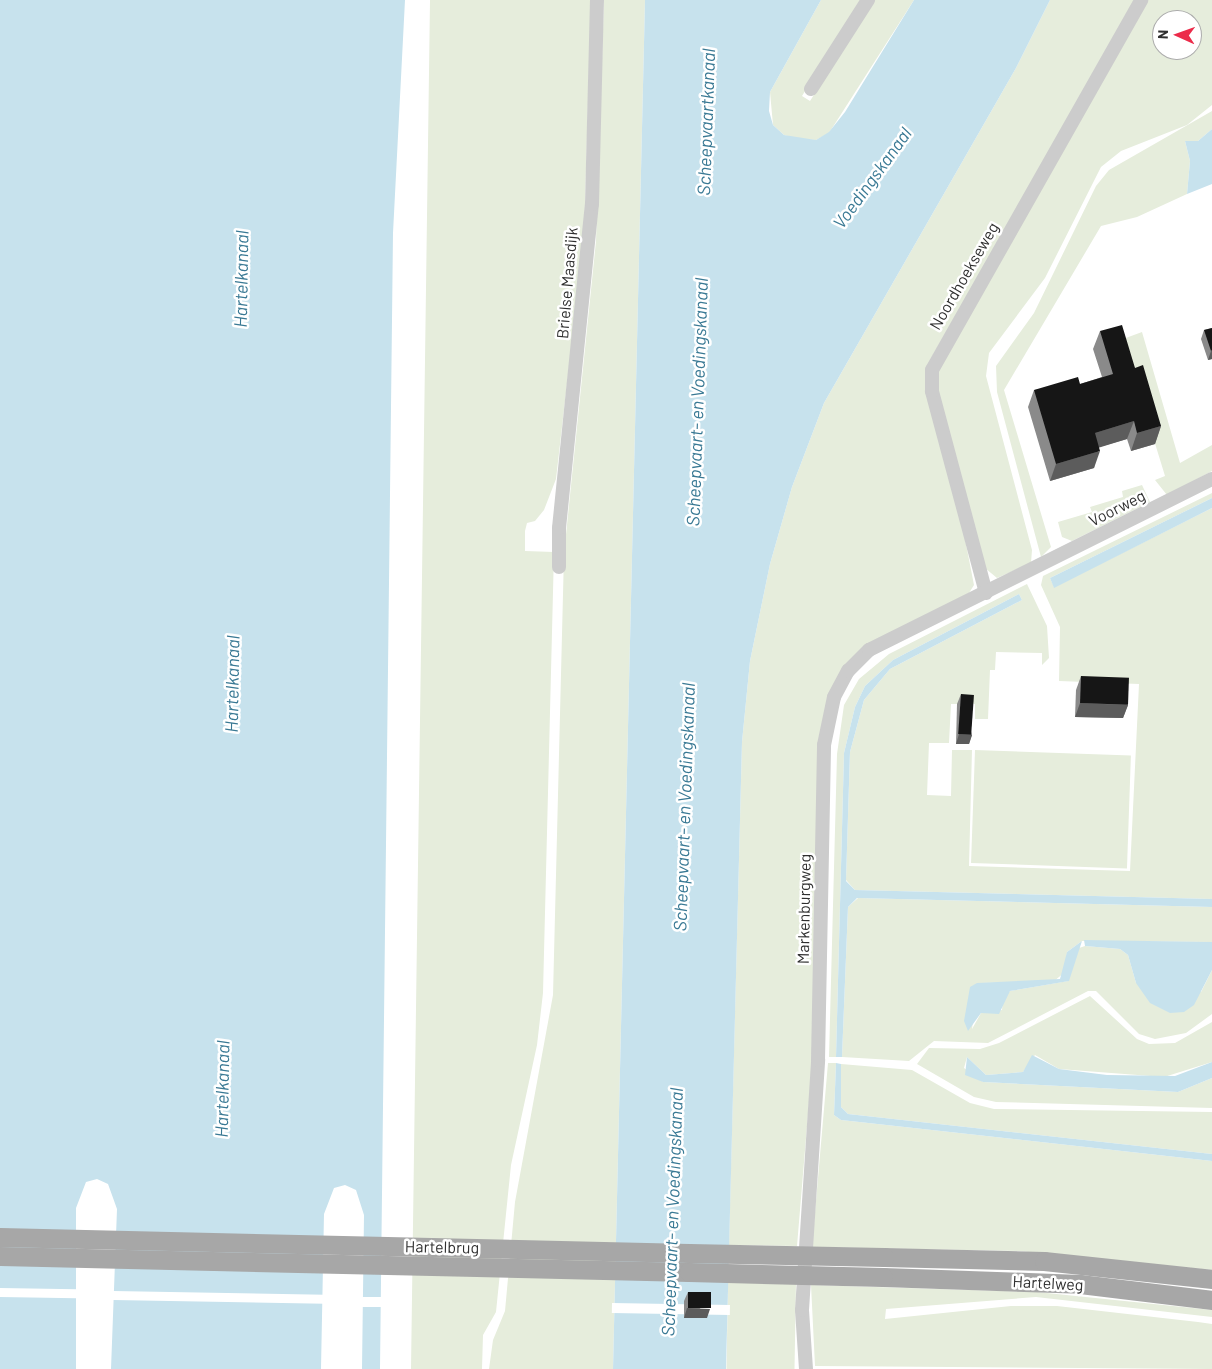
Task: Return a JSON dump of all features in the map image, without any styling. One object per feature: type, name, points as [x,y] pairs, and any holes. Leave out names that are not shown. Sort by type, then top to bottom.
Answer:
[{"type":"main road","name":"Hartelbrug","points":[[0,1237],[884,1257]]},
{"type":"main road","name":"Hartelbrug","points":[[0,1256],[883,1277]]},
{"type":"main road","name":"Hartelweg","points":[[884,1257],[1044,1261],[1212,1279]]},
{"type":"main road","name":"Hartelweg","points":[[883,1277],[1080,1284],[1212,1300]]},
{"type":"street","name":"Brielse Maasdijk","points":[[559,567],[559,528],[592,204],[597,0]]},
{"type":"street","points":[[812,89],[868,0]]},
{"type":"street","name":"Noordhoekseweg","points":[[986,592],[932,391],[932,370],[1141,0]]},
{"type":"street","name":"Voorweg","points":[[1038,567],[1212,479]]},
{"type":"street","name":"Markenburgweg","points":[[806,1369],[802,1310],[818,1060],[824,745],[834,697],[848,671],[869,650],[1038,567]]},
{"type":"green space","points":[[430,0],[591,0],[584,236],[556,479],[544,510],[535,521],[527,523],[525,531],[525,551],[554,552],[543,993],[537,1045],[511,1165],[496,1312],[483,1335],[482,1369],[411,1369]]},
{"type":"green space","points":[[604,0],[645,0],[613,1369],[489,1369],[493,1340],[505,1311],[515,1202],[553,995],[564,554],[596,241]]},
{"type":"green space","points":[[821,0],[862,0],[802,96],[810,101],[874,0],[914,0],[829,133],[816,140],[799,139],[784,135],[773,125],[770,92]]},
{"type":"green space","points":[[1050,0],[1137,0],[930,360],[974,585],[969,593],[893,634],[831,691],[811,1078],[797,1246],[729,1245],[742,742],[750,661],[770,564],[792,487],[824,403],[1016,68]]},
{"type":"green space","points":[[1147,0],[1212,0],[1212,105],[1187,125],[1121,151],[1101,167],[1045,278],[989,353],[986,376],[1032,550],[1031,563],[997,578],[985,568],[935,384],[938,363]]},
{"type":"green space","points":[[1212,111],[1212,129],[1198,141],[1185,141],[1190,161],[1187,194],[1137,217],[1101,226],[1004,390],[1051,547],[1041,557],[997,392],[996,366],[1034,313],[1096,186],[1109,170]]},
{"type":"green space","points":[[1142,332],[1180,463],[1212,445],[1212,471],[1167,495],[1155,480],[1165,476],[1123,339]]},
{"type":"green space","points":[[1142,485],[1150,502],[1072,541],[1062,537],[1058,522],[1092,512],[1090,507],[1123,497],[1122,491]]},
{"type":"green space","points":[[1212,493],[1212,498],[1050,578],[1054,587],[1212,508],[1212,899],[855,890],[846,880],[850,752],[864,700],[890,669],[1022,600],[1019,594],[893,660],[865,686],[855,707],[844,753],[836,1057],[829,1057],[837,754],[844,705],[859,679],[889,654],[1027,584],[1047,626],[1049,658],[1042,665],[1042,653],[996,652],[995,670],[990,670],[988,719],[975,719],[975,704],[951,704],[949,743],[929,743],[927,795],[951,796],[952,750],[972,750],[969,866],[1130,871],[1139,684],[1059,681],[1060,627],[1041,585],[1043,576]]},
{"type":"green space","points":[[975,750],[1131,755],[1127,868],[971,863]]},
{"type":"green space","points":[[858,898],[1212,907],[1212,942],[1082,941],[1067,952],[1065,972],[1053,982],[978,983],[972,1029],[981,1013],[1002,1010],[1003,999],[1010,991],[1068,981],[1079,948],[1085,946],[1120,949],[1128,955],[1136,983],[1201,992],[1212,970],[1212,1014],[1186,1033],[1155,1039],[1139,1034],[1096,991],[1088,991],[988,1043],[934,1041],[909,1061],[842,1057],[848,907]]},
{"type":"green space","points":[[1090,996],[1137,1039],[1149,1044],[1175,1043],[1212,1022],[1212,1062],[1164,1077],[1059,1069],[1035,1055],[1023,1072],[986,1075],[967,1057],[964,1068],[983,1082],[1178,1092],[1212,1078],[1212,1108],[996,1102],[974,1097],[917,1064],[929,1048],[980,1049],[999,1043]]},
{"type":"green space","points":[[828,1063],[836,1063],[834,1115],[841,1120],[1212,1161],[1212,1270],[1019,1251],[812,1247]]},
{"type":"green space","points":[[841,1064],[912,1070],[970,1103],[994,1109],[1212,1112],[1212,1154],[848,1114],[841,1107]]},
{"type":"green space","points":[[728,1282],[796,1283],[794,1369],[726,1369]]},
{"type":"green space","points":[[811,1285],[1037,1292],[1212,1310],[1212,1317],[1036,1297],[886,1309],[885,1319],[1011,1306],[1057,1306],[1212,1324],[1212,1369],[815,1366]]},
{"type":"water","name":"Hartelkanaal","points":[[0,0],[405,0],[393,233],[380,1369],[362,1369],[364,1215],[356,1190],[345,1185],[334,1188],[324,1214],[321,1369],[111,1369],[117,1209],[108,1184],[97,1179],[86,1182],[76,1208],[76,1369],[0,1369]]},
{"type":"water","points":[[645,0],[821,0],[770,92],[769,111],[773,125],[784,135],[816,140],[829,132],[845,112],[914,0],[1050,0],[1016,68],[824,403],[792,487],[770,564],[750,661],[742,742],[726,1369],[613,1369]]},
{"type":"water","points":[[1212,129],[1212,184],[1187,194],[1190,161],[1185,141],[1198,141]]},
{"type":"water","points":[[1212,498],[1212,508],[1054,588],[1050,578]]},
{"type":"water","points":[[1019,594],[1022,600],[890,669],[864,700],[850,752],[846,881],[855,890],[1212,899],[1212,907],[857,898],[848,907],[842,1057],[836,1057],[844,753],[855,707],[865,686],[893,660]]},
{"type":"water","points":[[1084,940],[1212,942],[1212,970],[1194,1005],[1184,1012],[1170,1013],[1150,1003],[1136,983],[1128,955],[1120,949],[1085,946]]},
{"type":"water","points":[[1082,941],[1069,981],[1010,991],[999,1014],[981,1013],[968,1031],[964,1021],[970,987],[977,983],[1060,979],[1067,952]]},
{"type":"water","points":[[1032,1055],[1059,1069],[1107,1075],[1175,1076],[1212,1062],[1212,1078],[1178,1092],[983,1082],[965,1075],[967,1057],[986,1075],[1023,1072]]},
{"type":"water","points":[[836,1063],[841,1064],[841,1107],[848,1114],[1212,1154],[1212,1161],[841,1120],[834,1115]]},
{"type":"pier","points":[[0,1288],[77,1289],[77,1298],[0,1297]]},
{"type":"pier","points":[[113,1291],[325,1295],[325,1304],[113,1300]]},
{"type":"pier","points":[[361,1297],[384,1297],[384,1307],[361,1307]]},
{"type":"pier","points":[[612,1303],[730,1305],[730,1315],[612,1313]]},
{"type":"building","points":[[1122,325],[1135,368],[1143,365],[1161,426],[1137,433],[1134,421],[1095,433],[1100,451],[1056,464],[1034,390],[1078,377],[1080,384],[1113,374],[1100,331]]},
{"type":"building","points":[[1212,328],[1212,350],[1211,351],[1204,330]]},
{"type":"building","points":[[1081,676],[1129,678],[1128,705],[1080,703]]},
{"type":"building","points":[[961,694],[974,695],[971,735],[958,734]]},
{"type":"building","points":[[688,1292],[711,1292],[711,1308],[688,1308]]},
{"type":"water label","name":"Scheepvaartkanaal","points":[[706,122]]},
{"type":"water label","name":"Voedingskanaal","points":[[872,178]]},
{"type":"water label","name":"Scheepvaart- en Voedingskanaal","points":[[697,402]]},
{"type":"water label","name":"Scheepvaart- en Voedingskanaal","points":[[684,807]]},
{"type":"water label","name":"Scheepvaart- en Voedingskanaal","points":[[672,1212]]}]
